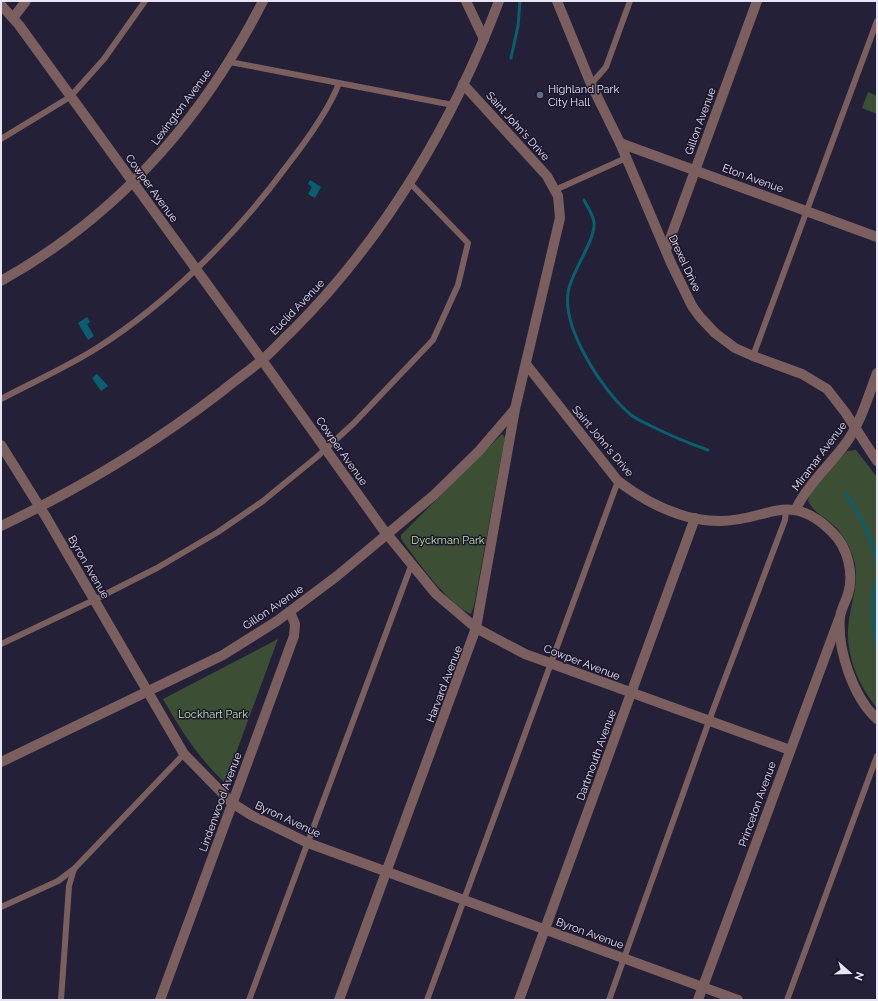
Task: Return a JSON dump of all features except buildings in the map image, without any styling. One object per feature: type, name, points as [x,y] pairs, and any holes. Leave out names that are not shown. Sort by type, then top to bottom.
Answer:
[{"type":"street","points":[[13,18],[26,1]]},
{"type":"street","name":"Lexington Avenue","points":[[1,281],[20,270],[96,217],[133,183],[180,132],[230,62],[263,1]]},
{"type":"street","points":[[466,1],[484,39]]},
{"type":"street","name":"Euclid Avenue","points":[[1,526],[92,480],[141,449],[197,410],[262,360],[304,318],[341,278],[389,215],[464,84],[499,1]]},
{"type":"street","name":"Drexel Drive","points":[[557,1],[591,84],[620,143],[685,292],[700,317],[715,333],[735,348],[752,356],[802,374],[827,389],[845,412],[877,461]]},
{"type":"street","name":"Gillon Avenue","points":[[666,250],[757,1]]},
{"type":"street","name":"Cowper Avenue","points":[[1,5],[13,18],[388,535],[411,566],[436,594],[476,628],[506,645],[550,664],[631,694],[709,720],[790,750]]},
{"type":"street","name":"Saint John's Drive","points":[[464,84],[547,176],[555,190],[560,206],[560,218],[526,364],[618,481],[637,496],[654,506],[696,518],[733,520],[791,509]]},
{"type":"street","name":"Eton Avenue","points":[[620,143],[877,236]]},
{"type":"street","name":"Harvard Avenue","points":[[339,1000],[476,628],[515,409],[526,364]]},
{"type":"street","name":"Miramar Avenue","points":[[791,509],[846,443],[855,429],[877,373]]},
{"type":"street","name":"Gillon Avenue","points":[[1,762],[223,655],[290,612],[388,535],[434,495],[479,451],[515,409]]},
{"type":"street","name":"Byron Avenue","points":[[1,445],[40,507],[184,754],[232,803],[251,815],[308,843],[738,1000]]},
{"type":"street","points":[[791,509],[822,522],[834,533],[846,554],[850,580],[848,594],[840,616],[841,638],[851,678],[863,703],[877,719]]},
{"type":"street","name":"Dartmouth Avenue","points":[[519,1000],[696,518]]},
{"type":"street","name":"Lindenwood Avenue","points":[[160,1000],[294,636],[295,624],[290,612]]},
{"type":"street","name":"Princeton Avenue","points":[[698,1000],[840,616]]},
{"type":"lane","points":[[1,139],[70,98],[104,59],[145,1]]},
{"type":"lane","points":[[591,84],[606,67],[630,1]]},
{"type":"lane","points":[[752,356],[877,21]]},
{"type":"lane","points":[[230,62],[453,105]]},
{"type":"lane","points":[[1,399],[97,348],[128,327],[195,269],[239,227],[264,197],[296,154],[334,94],[338,83]]},
{"type":"lane","points":[[555,190],[626,158]]},
{"type":"lane","points":[[1,644],[157,568],[218,532],[263,501],[326,449],[354,423],[433,340],[458,285],[468,243],[409,182]]},
{"type":"lane","points":[[427,1000],[618,481]]},
{"type":"lane","points":[[609,1000],[709,720],[785,520],[791,509]]},
{"type":"lane","points":[[249,1000],[411,566]]},
{"type":"lane","points":[[1,907],[58,881],[74,869],[184,754]]},
{"type":"lane","points":[[787,1000],[877,756]]},
{"type":"lane","points":[[61,1000],[69,886],[74,869]]},
{"type":"green space","points":[[868,92],[877,96],[877,114],[862,108]]},
{"type":"green space","name":"Dyckman Park","points":[[502,434],[505,437],[474,606],[471,614],[452,601],[433,581],[401,539],[401,535]]},
{"type":"green space","points":[[856,450],[877,477],[877,708],[858,678],[850,655],[848,643],[849,620],[856,579],[855,562],[846,542],[838,530],[816,511],[808,501],[818,481],[830,468],[847,451]]},
{"type":"green space","name":"Lockhart Park","points":[[278,639],[225,783],[206,763],[191,743],[163,699]]},
{"type":"shaded area","points":[[310,180],[321,187],[315,198],[308,194],[312,187],[308,184]]},
{"type":"shaded area","points":[[87,317],[90,322],[87,324],[94,336],[88,340],[78,323]]},
{"type":"shaded area","points":[[97,374],[108,386],[101,391],[92,378]]},
{"type":"waterway","points":[[511,58],[518,26],[520,1]]},
{"type":"waterway","points":[[584,200],[593,219],[594,230],[573,276],[568,293],[568,308],[578,342],[597,376],[620,405],[631,415],[664,432],[708,450]]},
{"type":"waterway","points":[[846,493],[871,539],[877,570]]},
{"type":"waterway","points":[[877,577],[873,595],[873,620],[877,647]]},
{"type":"place","name":"Highland Park City Hall","points":[[540,95]]}]
